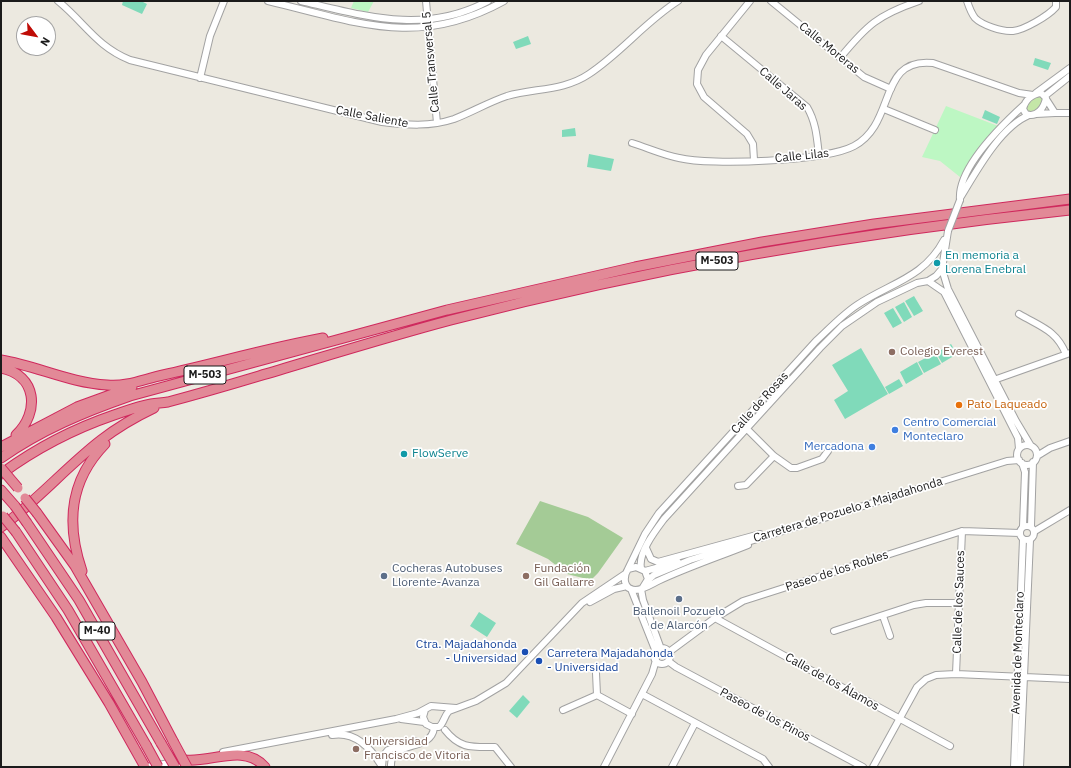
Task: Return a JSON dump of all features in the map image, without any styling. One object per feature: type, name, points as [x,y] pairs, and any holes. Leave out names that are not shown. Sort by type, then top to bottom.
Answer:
[{"type":"highway","name":"M-503","points":[[1,458],[61,423],[85,412],[130,396],[419,318],[572,280],[762,242],[937,215],[1070,199]]},
{"type":"highway","name":"M-503","points":[[1,527],[46,490],[101,440],[125,423],[164,403],[448,321],[637,277],[754,254],[866,235],[1070,210]]},
{"type":"highway","points":[[1,360],[34,368],[75,381],[108,385],[128,384],[297,343],[404,319],[419,318]]},
{"type":"highway","points":[[1,368],[16,374],[26,383],[31,393],[32,404],[30,415],[22,429],[4,445]]},
{"type":"highway","name":"M-503","points":[[4,445],[77,407],[177,373]]},
{"type":"highway","name":"M-503","points":[[1,474],[28,455],[92,423],[149,404],[164,403]]},
{"type":"highway","points":[[89,591],[74,543],[73,519],[76,492],[83,471],[97,452],[125,423]]},
{"type":"highway","points":[[1,468],[37,513],[75,566],[142,682],[186,763],[231,755],[244,755],[255,759],[265,767]]},
{"type":"highway","name":"M-40","points":[[4,493],[39,537],[79,600],[175,767]]},
{"type":"highway","name":"M-40","points":[[2,515],[16,532],[68,610],[158,767]]},
{"type":"highway","points":[[3,539],[56,617],[146,767]]},
{"type":"street","name":"Calle Saliente","points":[[58,1],[96,40],[113,53],[142,64],[382,122],[412,125],[437,123],[454,119],[507,96],[560,87],[572,83],[601,65],[674,2]]},
{"type":"street","points":[[200,78],[210,36],[224,1]]},
{"type":"street","points":[[268,1],[370,25],[396,29],[427,28],[456,22],[478,15],[504,1]]},
{"type":"street","points":[[301,1],[390,21],[426,20],[463,12],[488,1]]},
{"type":"street","name":"Calle Transversal 5","points":[[426,1],[426,20],[437,123]]},
{"type":"street","points":[[750,1],[706,55],[698,70],[697,84],[704,97],[747,134],[753,144],[754,160]]},
{"type":"street","name":"Calle Moreras","points":[[771,1],[864,77],[891,89]]},
{"type":"street","points":[[840,58],[856,39],[880,17],[919,1]]},
{"type":"street","points":[[967,1],[975,17],[982,22],[1012,31],[1018,30],[1050,14],[1056,8],[1056,1]]},
{"type":"street","name":"Calle Jaras","points":[[721,36],[806,107],[813,117],[819,156]]},
{"type":"street","name":"Calle Lilas","points":[[632,143],[680,159],[719,162],[819,156],[839,152],[854,146],[866,137],[877,124],[898,74],[909,66],[921,62],[933,63],[1019,93],[1034,95],[1041,93],[1046,97]]},
{"type":"street","points":[[960,200],[963,179],[971,165],[995,135],[1034,95],[1070,68]]},
{"type":"street","points":[[1032,115],[1043,108],[1046,97],[1070,76]]},
{"type":"street","points":[[1019,93],[1024,105],[1024,112],[1032,115]]},
{"type":"street","points":[[1046,97],[1055,113]]},
{"type":"street","points":[[884,109],[935,130]]},
{"type":"street","points":[[922,269],[920,275],[944,292],[992,381],[1033,447],[1035,459],[1033,538],[1024,537],[1025,472],[1020,461],[1018,438],[992,381],[948,289],[942,269],[942,259],[947,234],[960,200],[987,155],[1020,119],[1032,115],[1070,113]]},
{"type":"street","points":[[942,259],[934,256],[947,234]]},
{"type":"street","name":"Calle de Rosas","points":[[627,571],[645,534],[659,513],[816,341],[838,320],[857,305],[922,269],[934,256]]},
{"type":"street","name":"Calle de Rosas","points":[[643,569],[640,563],[646,548],[664,519],[820,348],[842,326],[877,302],[917,283],[927,281],[936,276],[942,269]]},
{"type":"street","points":[[992,381],[1068,354],[1061,341],[1055,334],[1019,314]]},
{"type":"street","points":[[742,423],[746,429],[774,456],[791,468],[797,468],[822,459],[828,451]]},
{"type":"street","points":[[1020,461],[1029,464],[1052,447],[1070,441]]},
{"type":"street","points":[[1018,450],[1024,445],[1033,447],[1052,447]]},
{"type":"street","name":"Carretera de Pozuelo a Majadahonda","points":[[1007,461],[1018,450]]},
{"type":"street","points":[[738,486],[746,485],[774,456]]},
{"type":"street","name":"Carretera de Pozuelo a Majadahonda","points":[[644,586],[654,575],[690,560],[1007,461],[1020,461]]},
{"type":"street","points":[[1023,526],[1033,529],[1070,510]]},
{"type":"street","points":[[560,625],[598,596],[614,589],[644,586],[796,526]]},
{"type":"street","points":[[646,548],[651,559],[658,562],[739,538],[796,526]]},
{"type":"street","name":"Paseo de los Robles","points":[[669,652],[715,618],[743,601],[962,531],[1024,537]]},
{"type":"street","name":"Calle de los Sauces","points":[[956,674],[962,531]]},
{"type":"street","name":"Avenida de Monteclaro","points":[[1020,767],[1024,537]]},
{"type":"street","name":"Carretera de Pozuelo a Majadahonda","points":[[643,569],[690,560]]},
{"type":"street","points":[[391,767],[395,753],[402,749],[426,742],[449,711],[491,693],[510,680],[560,625],[587,598],[636,566],[643,569],[647,576],[644,586],[643,600],[658,650],[646,687]]},
{"type":"street","points":[[627,571],[625,582],[658,650]]},
{"type":"street","points":[[834,631],[926,603],[959,603]]},
{"type":"street","points":[[883,616],[890,636]]},
{"type":"street","name":"Calle de los Álamos","points":[[715,618],[950,746]]},
{"type":"street","points":[[604,767],[646,687],[665,662],[670,658],[669,652],[658,650]]},
{"type":"street","name":"Paseo de los Pinos","points":[[656,660],[676,667],[863,767]]},
{"type":"street","points":[[596,672],[596,695]]},
{"type":"street","points":[[873,767],[917,687],[926,679],[936,675],[956,674],[1070,680]]},
{"type":"street","name":"Avenida de Monteclaro","points":[[1014,767],[1021,677]]},
{"type":"street","points":[[642,694],[763,760],[769,767]]},
{"type":"street","points":[[563,710],[596,695]]},
{"type":"street","points":[[596,695],[632,714]]},
{"type":"street","points":[[146,767],[186,763],[418,713],[431,706],[439,708],[456,708]]},
{"type":"street","points":[[439,708],[440,724],[451,738],[460,744],[469,747],[495,747],[511,767]]},
{"type":"street","points":[[424,722],[423,717],[425,710]]},
{"type":"street","points":[[396,718],[424,722],[428,726],[440,724]]},
{"type":"street","points":[[672,767],[695,723]]},
{"type":"street","points":[[306,736],[338,734],[354,737],[367,747],[382,766]]},
{"type":"street","points":[[382,766],[385,753],[391,747],[425,738]]},
{"type":"green space","points":[[123,1],[141,1],[147,4],[142,14],[122,5]]},
{"type":"green space","points":[[354,1],[374,1],[368,12],[351,8]]},
{"type":"green space","points":[[528,36],[531,44],[516,49],[513,42]]},
{"type":"green space","points":[[1035,58],[1051,63],[1048,70],[1033,65]]},
{"type":"green space","points":[[1039,96],[1042,98],[1043,102],[1037,110],[1028,112],[1026,109],[1029,102]]},
{"type":"green space","points":[[946,106],[998,126],[980,147],[960,177],[940,161],[922,157]]},
{"type":"green space","points":[[985,110],[1000,117],[997,124],[982,118]]},
{"type":"green space","points":[[575,128],[576,136],[562,137],[562,130]]},
{"type":"green space","points":[[589,154],[614,159],[611,171],[587,167]]},
{"type":"green space","points":[[914,296],[923,311],[914,316],[905,301]]},
{"type":"green space","points":[[904,302],[912,317],[904,322],[895,307]]},
{"type":"green space","points":[[893,308],[902,323],[893,328],[884,313]]},
{"type":"green space","points":[[951,344],[957,354],[942,363],[936,353]]},
{"type":"green space","points":[[861,348],[888,394],[845,419],[834,400],[848,391],[832,365]]},
{"type":"green space","points":[[935,353],[941,364],[924,373],[918,362]]},
{"type":"green space","points":[[917,362],[923,374],[906,384],[900,372]]},
{"type":"green space","points":[[899,379],[903,386],[889,394],[885,387]]},
{"type":"green space","points":[[540,501],[588,517],[623,538],[598,573],[591,580],[567,574],[548,559],[516,544]]},
{"type":"green space","points":[[479,612],[496,623],[487,637],[470,626]]},
{"type":"green space","points":[[523,695],[530,702],[517,718],[509,711]]},
{"type":"place","name":"En memoria a Lorena Enebral","points":[[937,263]]},
{"type":"place","name":"Colegio Everest","points":[[892,352]]},
{"type":"place","name":"Pato Laqueado","points":[[959,405]]},
{"type":"place","name":"Centro Comercial Monteclaro","points":[[895,430]]},
{"type":"place","name":"Mercadona","points":[[872,447]]},
{"type":"place","name":"FlowServe","points":[[404,454]]},
{"type":"place","name":"Cocheras Autobuses Llorente-Avanza","points":[[384,576]]},
{"type":"place","name":"Fundación Gil Gallarre","points":[[526,576]]},
{"type":"place","name":"Ballenoil Pozuelo de Alarcón","points":[[679,599]]},
{"type":"place","name":"Ctra. Majadahonda - Universidad","points":[[525,652]]},
{"type":"place","name":"Carretera Majadahonda - Universidad","points":[[539,661]]},
{"type":"place","name":"Universidad Francisco de Vitoria","points":[[356,749]]}]
